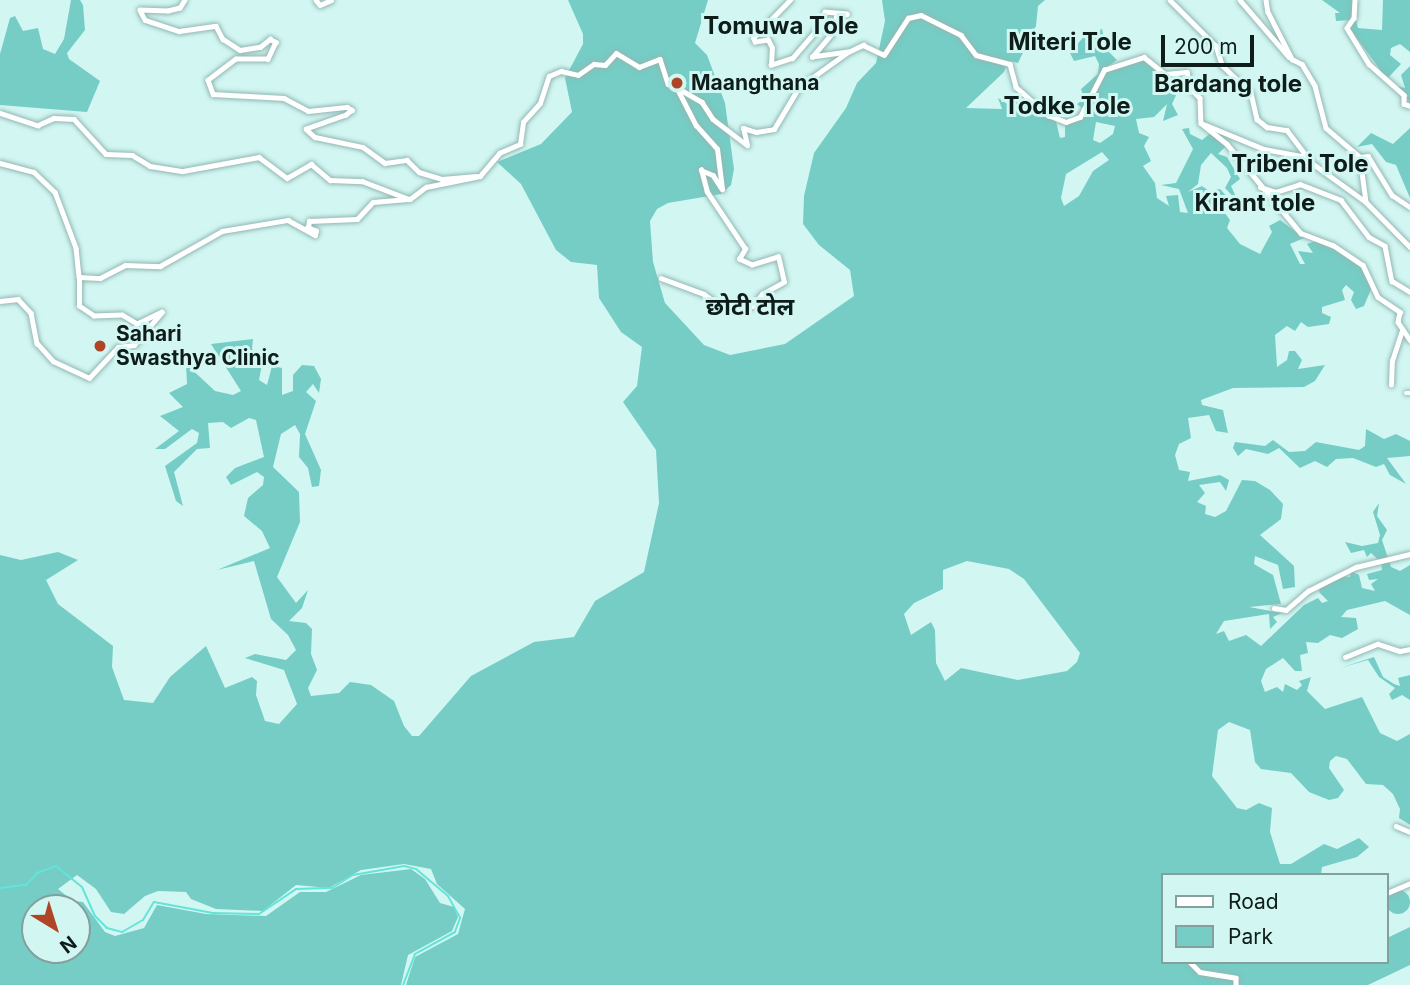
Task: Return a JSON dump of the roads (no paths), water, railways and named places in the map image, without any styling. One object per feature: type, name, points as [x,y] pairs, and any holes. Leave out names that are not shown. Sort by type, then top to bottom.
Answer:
[{"type":"street","points":[[185,0],[180,8],[168,11],[140,10],[145,20],[179,31],[216,26],[223,39],[240,50],[276,41],[273,53],[265,60],[236,59],[208,80],[213,94],[284,99],[308,111],[347,107],[352,110],[346,115],[306,129],[315,137],[362,147],[385,163],[407,160],[419,172],[442,179],[480,176]]},
{"type":"street","points":[[316,0],[320,5],[331,0]]},
{"type":"street","points":[[790,0],[753,38],[755,42],[768,40],[772,66],[793,58],[824,22],[825,12],[847,14],[836,17],[832,33],[812,57],[848,52]]},
{"type":"street","points":[[1170,0],[1216,46],[1222,65],[1251,93],[1257,118],[1267,127],[1287,130],[1307,157],[1366,202],[1410,247]]},
{"type":"street","points":[[1240,0],[1292,59],[1302,64],[1315,86],[1326,128],[1360,157],[1366,202]]},
{"type":"street","points":[[1266,0],[1268,12],[1292,59]]},
{"type":"street","points":[[1355,0],[1354,18],[1347,28],[1369,64],[1404,95],[1404,104],[1410,106]]},
{"type":"street","points":[[79,277],[100,278],[125,265],[160,266],[222,231],[288,220],[315,235],[316,230],[308,228],[309,221],[357,219],[373,202],[410,199],[426,187],[480,176],[499,153],[520,144],[523,122],[540,103],[549,76],[561,71],[578,75],[594,64],[605,65],[616,53],[639,67],[660,60],[668,84],[702,102],[713,119],[747,145],[743,128],[769,133],[799,87],[848,52],[863,46],[884,55],[908,18],[921,15],[962,36],[976,55],[1010,64],[1016,87],[1048,115],[1066,122],[1080,117],[1104,70],[1144,57],[1164,74],[1187,72],[1192,90],[1200,98],[1201,123],[1227,144],[1259,187],[1279,204],[1301,233],[1334,245],[1363,265],[1378,297],[1400,312],[1402,330],[1392,360],[1391,385]]},
{"type":"street","points":[[661,278],[704,294],[724,308],[752,306],[762,294],[786,279],[778,257],[752,265],[739,259],[745,248],[719,212],[701,170],[713,176],[722,189],[717,149],[696,126],[676,87]]},
{"type":"street","points":[[0,113],[38,125],[54,118],[74,119],[106,154],[132,155],[150,166],[183,171],[259,157],[287,178],[311,164],[330,180],[362,181],[410,199]]},
{"type":"street","points":[[1201,123],[1264,149],[1307,157]]},
{"type":"street","points":[[1360,157],[1368,156],[1392,195],[1410,207]]},
{"type":"street","points":[[0,163],[34,173],[55,192],[76,248],[79,306],[94,316],[122,315],[137,324],[162,312],[134,345],[118,347],[89,378],[53,361],[37,343],[31,313],[16,298],[0,301]]},
{"type":"street","points":[[1259,187],[1276,192],[1300,184],[1341,200],[1369,237],[1385,246],[1392,281],[1410,292]]},
{"type":"street","points":[[1402,330],[1410,340]]},
{"type":"street","points":[[1274,608],[1284,611],[1308,591],[1356,567],[1410,554]]},
{"type":"street","points":[[1345,657],[1378,644],[1400,651],[1410,649]]},
{"type":"street","points":[[1396,826],[1410,832]]},
{"type":"street","points":[[1389,892],[1410,883]]},
{"type":"street","points":[[1192,964],[1200,972],[1236,978],[1236,985]]},
{"type":"waterway","points":[[0,888],[26,885],[37,873],[56,866],[82,887],[95,916],[107,928],[122,932],[143,920],[154,902],[213,913],[259,914],[296,889],[332,888],[353,875],[404,866],[416,869],[448,896],[460,918],[455,932],[415,954],[403,985]]},
{"type":"place","name":"Maangthana","points":[[677,83]]},
{"type":"place","name":"Sahari Swasthya Clinic","points":[[100,346]]},
{"type":"district","name":"Tomuwa Tole","points":[[781,26]]},
{"type":"district","name":"Miteri Tole","points":[[1070,42]]},
{"type":"district","name":"Bardang tole","points":[[1228,84]]},
{"type":"district","name":"Todke Tole","points":[[1067,106]]},
{"type":"district","name":"Tribeni Tole","points":[[1300,164]]},
{"type":"district","name":"Kirant tole","points":[[1255,203]]},
{"type":"district","name":"छोटी टोल","points":[[750,307]]}]
